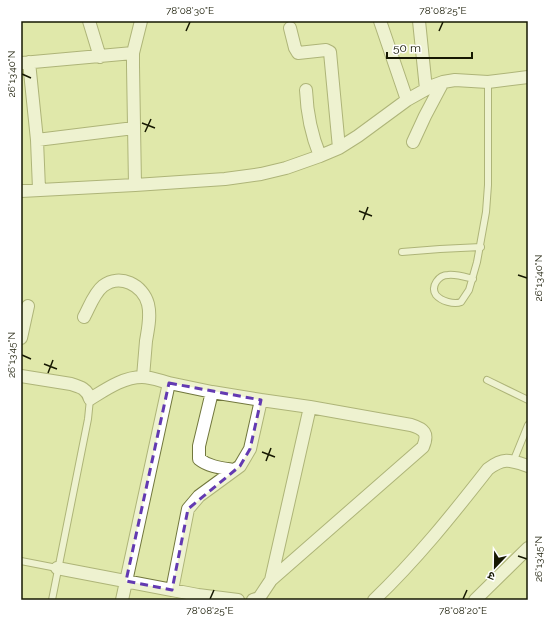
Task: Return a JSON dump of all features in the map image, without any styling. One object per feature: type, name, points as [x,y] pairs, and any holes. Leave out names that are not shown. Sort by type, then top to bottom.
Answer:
[{"type":"street","points":[[89,21],[100,56]]},
{"type":"street","points":[[135,185],[134,53],[141,21]]},
{"type":"street","points":[[380,21],[407,100]]},
{"type":"street","points":[[419,21],[426,89]]},
{"type":"street","points":[[290,28],[295,48],[298,53],[326,50],[330,52],[339,148]]},
{"type":"street","points":[[39,189],[37,140],[25,63],[134,53]]},
{"type":"street","points":[[21,191],[225,179],[261,174],[286,168],[339,148],[363,133],[407,100],[442,82],[456,80],[488,82],[528,77]]},
{"type":"street","points":[[413,142],[442,82]]},
{"type":"street","points":[[306,90],[308,118],[314,141],[320,156]]},
{"type":"street","points":[[37,140],[134,128]]},
{"type":"street","points":[[84,317],[96,294],[103,286],[111,282],[122,281],[133,284],[143,292],[148,304],[150,316],[143,377]]},
{"type":"street","points":[[21,338],[28,306]]},
{"type":"street","points":[[21,376],[79,386],[88,393],[90,399],[121,382],[132,378],[143,377],[212,392],[310,407],[411,425],[420,428],[425,432],[426,440],[423,446],[271,580],[259,598],[253,600]]},
{"type":"street","points":[[122,600],[169,382]]},
{"type":"street","points":[[212,392],[199,446],[199,459],[212,466],[234,470]]},
{"type":"street","points":[[172,590],[188,509],[199,496],[240,466],[250,450],[261,400]]},
{"type":"street","points":[[271,580],[310,407]]},
{"type":"street","points":[[374,600],[433,538],[488,469],[497,462],[506,460],[528,466]]},
{"type":"street","points":[[480,598],[528,548]]},
{"type":"street","points":[[57,568],[172,590],[197,598],[238,600]]},
{"type":"lane","points":[[473,279],[449,274],[444,275],[437,280],[434,288],[435,293],[443,299],[454,304],[458,304],[465,297],[473,279],[481,247],[488,185],[488,82]]},
{"type":"lane","points":[[402,252],[440,248],[481,247]]},
{"type":"lane","points":[[487,380],[528,400]]},
{"type":"lane","points":[[52,600],[57,568],[88,419],[90,399]]},
{"type":"lane","points":[[513,462],[528,425]]},
{"type":"lane","points":[[21,561],[57,568]]},
{"type":"highlighted area","points":[[169,383],[261,400],[250,449],[240,466],[188,509],[172,590],[126,581]]}]
